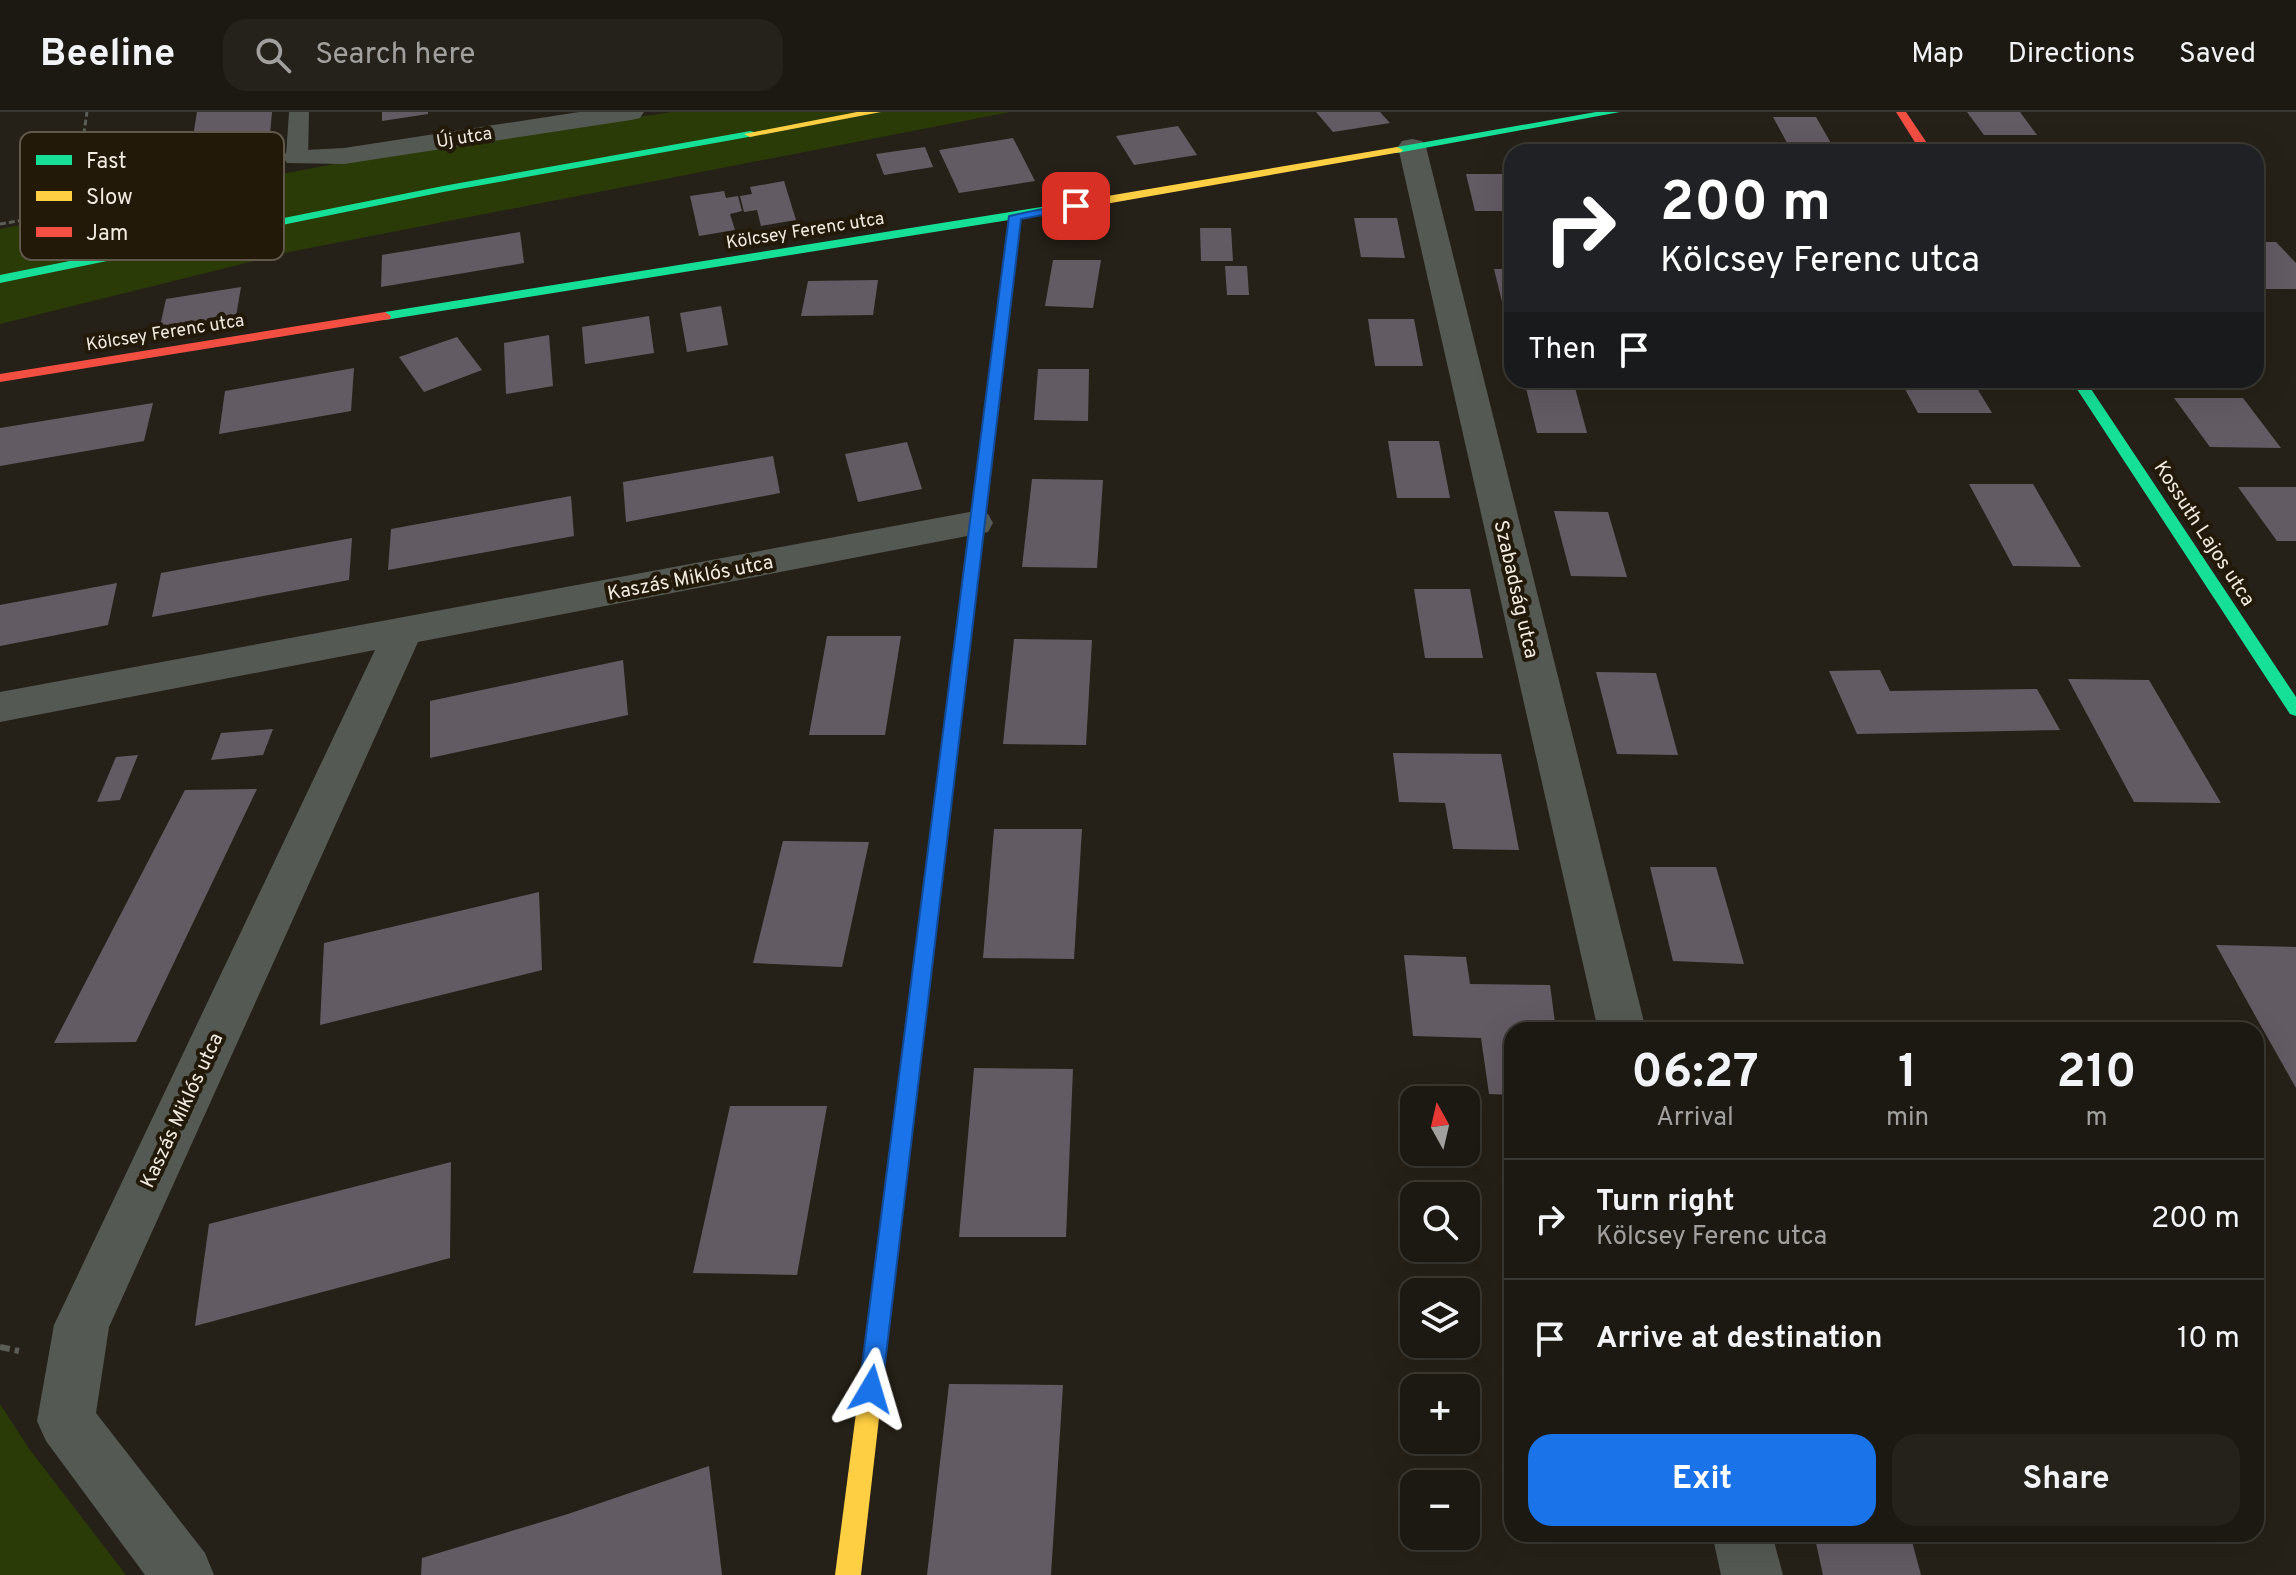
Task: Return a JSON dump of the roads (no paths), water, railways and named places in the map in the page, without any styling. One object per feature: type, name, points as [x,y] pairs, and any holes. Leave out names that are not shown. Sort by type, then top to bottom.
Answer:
[{"type":"street","name":"Új utca","points":[[297,157],[344,156],[631,112]]},
{"type":"street","points":[[284,221],[443,189],[876,112]]},
{"type":"street","name":"Kölcsey Ferenc utca","points":[[0,378],[1015,216],[1615,112]]},
{"type":"street","points":[[1901,112],[1922,144]]},
{"type":"street","name":"Szabadság utca","points":[[1412,147],[1620,1022]]},
{"type":"street","points":[[848,1575],[1015,216]]},
{"type":"street","points":[[0,279],[94,260]]},
{"type":"street","name":"Kossuth Lajos utca","points":[[2083,388],[2296,710]]},
{"type":"street","name":"Kaszás Miklós utca","points":[[0,707],[975,523]]},
{"type":"street","name":"Kaszás Miklós utca","points":[[183,1575],[66,1421],[82,1325],[404,631]]},
{"type":"street","points":[[1744,1542],[1752,1575]]},
{"type":"lane","points":[[297,157],[299,112]]}]
